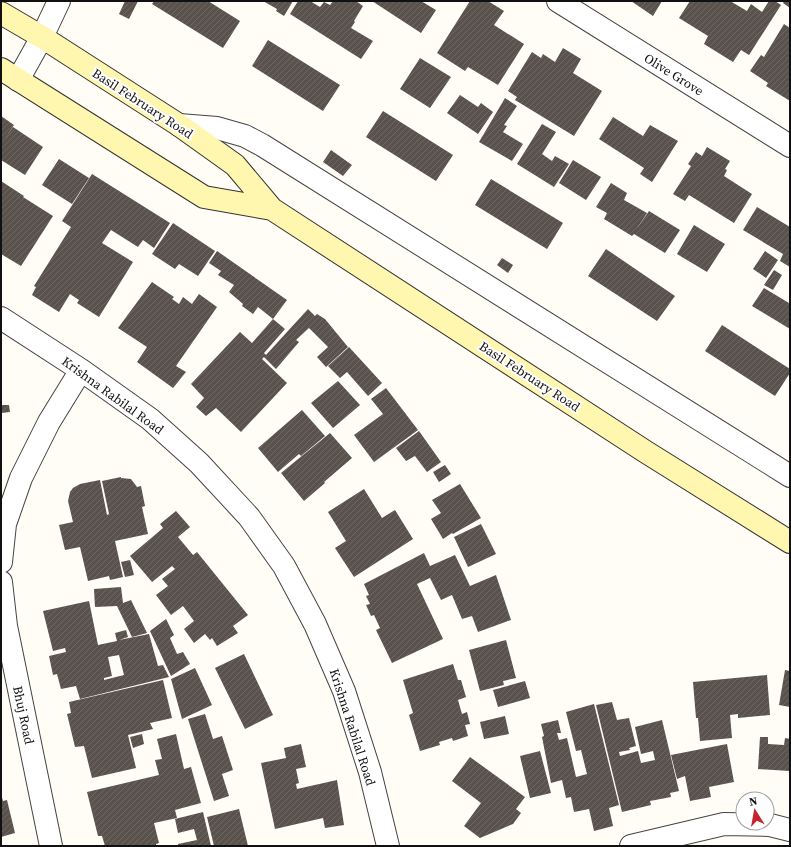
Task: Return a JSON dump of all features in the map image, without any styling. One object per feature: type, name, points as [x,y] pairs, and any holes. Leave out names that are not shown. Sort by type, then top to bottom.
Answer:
[{"type":"street","points":[[9,75],[42,38],[58,1]]},
{"type":"street","name":"Olive Grove","points":[[558,1],[790,146]]},
{"type":"street","name":"Basil February Road","points":[[1,13],[179,125],[235,165],[272,209],[646,452],[790,542]]},
{"type":"street","name":"Basil February Road","points":[[9,75],[204,197],[272,209]]},
{"type":"street","points":[[179,125],[217,128],[245,136],[262,145],[790,476]]},
{"type":"street","name":"Krishna Rabilal Road","points":[[1,318],[80,370],[150,419],[199,463],[249,517],[284,566],[315,624],[344,691],[370,772],[388,846]]},
{"type":"street","points":[[1,562],[5,524],[21,478],[49,422],[80,370]]},
{"type":"street","name":"Bhuj Road","points":[[1,582],[6,626],[51,846]]},
{"type":"street","points":[[631,846],[724,824],[770,825],[790,830]]},
{"type":"building","points":[[125,1],[138,1],[129,19],[119,14]]},
{"type":"building","points":[[154,1],[208,1],[240,21],[223,48],[152,4]]},
{"type":"building","points":[[263,1],[293,1],[284,16],[276,11],[277,9]]},
{"type":"building","points":[[298,1],[310,1],[320,7],[324,2],[330,5],[333,1],[356,1],[363,6],[351,28],[373,41],[361,59],[290,14]]},
{"type":"building","points":[[372,1],[421,1],[436,10],[421,33]]},
{"type":"building","points":[[470,1],[488,1],[504,11],[494,25],[524,44],[498,85],[468,67],[465,71],[437,53]]},
{"type":"building","points":[[631,1],[662,1],[653,16]]},
{"type":"building","points":[[690,1],[730,1],[747,11],[751,4],[762,12],[769,1],[775,1],[781,5],[749,55],[741,50],[733,62],[704,44],[708,36],[679,18]]},
{"type":"building","points":[[784,1],[790,1],[790,8],[783,3]]},
{"type":"building","points":[[784,24],[790,28],[790,101],[766,86],[768,83],[750,71],[761,55],[764,57]]},
{"type":"building","points":[[268,40],[340,85],[323,111],[252,66]]},
{"type":"building","points":[[563,48],[581,59],[573,73],[602,91],[574,136],[515,100],[517,97],[508,91],[532,52],[541,58],[543,54],[555,62]]},
{"type":"building","points":[[420,58],[451,77],[430,108],[400,89]]},
{"type":"building","points":[[460,95],[478,107],[481,103],[493,112],[478,134],[447,113]]},
{"type":"building","points":[[505,98],[517,106],[504,125],[507,126],[503,132],[523,144],[512,161],[479,142]]},
{"type":"building","points":[[383,111],[453,155],[436,181],[366,137]]},
{"type":"building","points":[[1,116],[14,125],[4,140],[13,127],[43,147],[25,175],[1,160]]},
{"type":"building","points":[[613,117],[643,136],[650,125],[678,141],[652,182],[640,174],[644,168],[599,139]]},
{"type":"building","points":[[542,124],[556,132],[542,154],[552,161],[555,156],[569,164],[554,187],[517,164]]},
{"type":"building","points":[[707,147],[730,161],[725,169],[727,170],[724,176],[752,194],[734,223],[689,195],[685,201],[673,194],[691,166],[688,164],[696,152],[702,156]]},
{"type":"building","points":[[331,150],[352,165],[343,176],[323,162]]},
{"type":"building","points":[[59,159],[89,178],[72,204],[42,185]]},
{"type":"building","points":[[573,160],[601,177],[586,200],[559,183]]},
{"type":"building","points":[[92,174],[170,223],[154,248],[143,240],[138,247],[111,230],[102,243],[133,262],[99,317],[77,303],[79,300],[70,294],[59,312],[32,295],[36,287],[34,286],[71,227],[62,221]]},
{"type":"building","points":[[491,179],[563,223],[547,249],[475,205]]},
{"type":"building","points":[[1,181],[53,216],[21,266],[1,254]]},
{"type":"building","points":[[611,183],[627,193],[624,200],[647,213],[636,230],[649,211],[680,230],[665,253],[634,234],[632,236],[604,219],[607,213],[596,207]]},
{"type":"building","points":[[757,207],[790,227],[790,267],[780,261],[783,254],[743,230]]},
{"type":"building","points":[[173,223],[215,251],[198,276],[179,264],[175,269],[152,254]]},
{"type":"building","points":[[694,225],[725,244],[707,272],[677,254]]},
{"type":"building","points":[[606,249],[675,296],[657,321],[588,276]]},
{"type":"building","points":[[217,251],[287,300],[273,319],[258,307],[253,314],[242,306],[243,304],[229,292],[234,285],[218,275],[221,271],[209,263]]},
{"type":"building","points":[[765,251],[778,260],[766,278],[753,269]]},
{"type":"building","points":[[502,258],[513,265],[508,273],[497,265]]},
{"type":"building","points":[[774,270],[782,275],[773,290],[764,285]]},
{"type":"building","points":[[152,282],[174,297],[172,299],[179,304],[183,297],[192,304],[199,294],[217,307],[176,366],[186,372],[173,388],[137,362],[147,347],[118,328]]},
{"type":"building","points":[[764,288],[789,303],[790,301],[790,329],[752,306]]},
{"type":"building","points":[[308,309],[315,316],[317,314],[325,319],[348,347],[326,367],[317,357],[328,347],[309,328],[296,340],[299,342],[276,369],[264,357],[262,359],[287,383],[241,432],[216,408],[206,416],[196,407],[204,398],[191,384],[240,332],[252,343],[273,319],[285,329],[264,353],[266,355]]},
{"type":"building","points":[[722,325],[790,369],[790,373],[775,396],[705,351]]},
{"type":"building","points":[[349,347],[382,383],[368,396],[347,372],[340,378],[328,366]]},
{"type":"building","points":[[338,381],[360,405],[333,428],[311,403]]},
{"type":"building","points":[[386,388],[418,430],[374,462],[354,435],[383,414],[371,399]]},
{"type":"building","points":[[1,405],[9,405],[10,412],[1,413]]},
{"type":"building","points":[[302,410],[325,436],[301,456],[299,454],[278,472],[258,448]]},
{"type":"building","points":[[419,431],[441,462],[427,472],[415,456],[406,461],[396,448]]},
{"type":"building","points":[[330,433],[352,458],[304,501],[281,473]]},
{"type":"building","points":[[445,465],[451,474],[439,482],[433,472]]},
{"type":"building","points":[[121,477],[131,479],[137,487],[141,486],[145,506],[142,507],[148,534],[115,541],[123,577],[110,580],[109,576],[88,581],[80,547],[65,550],[59,525],[73,522],[68,501],[70,492],[73,488],[80,484],[100,480],[107,515],[109,514],[102,481]]},
{"type":"building","points":[[460,484],[481,518],[443,539],[431,519],[441,513],[432,500]]},
{"type":"building","points":[[364,489],[382,518],[395,510],[413,539],[354,577],[335,548],[346,541],[328,512]]},
{"type":"building","points":[[176,511],[190,527],[178,537],[193,555],[197,552],[248,615],[233,626],[238,633],[217,646],[212,638],[210,640],[205,634],[194,643],[184,629],[194,621],[183,606],[171,615],[156,595],[168,586],[162,579],[175,569],[172,566],[152,582],[130,556],[163,528],[160,524]]},
{"type":"building","points":[[481,524],[496,554],[468,567],[454,537]]},
{"type":"building","points":[[424,553],[430,566],[455,555],[470,586],[496,575],[511,620],[478,632],[472,616],[462,619],[452,595],[441,600],[430,578],[417,584],[443,639],[392,663],[376,630],[380,628],[374,615],[371,616],[366,605],[370,604],[366,596],[369,595],[364,584]]},
{"type":"building","points":[[130,560],[134,575],[125,577],[121,562]]},
{"type":"building","points":[[121,587],[123,603],[131,600],[147,633],[132,637],[117,606],[95,607],[94,589]]},
{"type":"building","points":[[89,601],[98,645],[117,641],[115,633],[126,630],[128,637],[119,640],[149,634],[158,666],[163,665],[169,677],[80,699],[76,686],[61,689],[57,674],[53,675],[49,656],[66,652],[65,648],[53,651],[43,611]],"holes":[[[119,655],[124,675],[104,680],[104,678],[112,676],[108,657]]]},
{"type":"building","points":[[166,619],[174,635],[170,638],[177,654],[183,652],[190,664],[171,676],[150,631]]},
{"type":"building","points":[[506,640],[516,678],[503,681],[504,685],[480,691],[469,650]]},
{"type":"building","points":[[244,654],[273,715],[245,729],[215,668]]},
{"type":"building","points":[[453,664],[458,680],[461,680],[466,697],[458,700],[462,714],[467,712],[470,724],[465,725],[468,736],[453,741],[452,738],[439,742],[440,745],[420,751],[409,715],[413,713],[403,680]]},
{"type":"building","points":[[195,668],[212,705],[182,719],[171,679]]},
{"type":"building","points":[[785,670],[790,671],[790,707],[779,705]]},
{"type":"building","points":[[767,675],[770,715],[738,718],[738,714],[730,715],[732,738],[700,741],[698,718],[696,718],[693,682]]},
{"type":"building","points":[[163,680],[172,718],[150,723],[153,729],[128,735],[136,768],[92,778],[84,746],[75,747],[67,714],[71,713],[69,702]]},
{"type":"building","points":[[525,681],[530,698],[498,707],[493,690]]},
{"type":"building","points":[[612,702],[617,720],[629,718],[636,746],[629,748],[630,750],[619,752],[620,756],[638,751],[641,763],[655,760],[653,751],[641,754],[635,727],[662,720],[679,791],[670,793],[671,797],[650,801],[651,805],[622,812],[596,705]]},
{"type":"building","points":[[594,704],[619,805],[609,808],[613,826],[594,831],[589,809],[574,812],[571,797],[566,798],[562,780],[551,783],[541,724],[558,720],[561,733],[557,733],[559,740],[567,738],[576,777],[587,774],[581,750],[576,751],[566,712]]},
{"type":"building","points":[[205,714],[213,739],[222,736],[233,770],[222,774],[229,796],[214,801],[188,719]]},
{"type":"building","points":[[505,716],[509,734],[484,739],[480,722]]},
{"type":"building","points":[[142,734],[144,744],[133,748],[130,737]]},
{"type":"building","points":[[176,734],[184,769],[191,767],[201,803],[175,810],[177,818],[154,823],[159,843],[156,844],[156,846],[105,846],[102,836],[98,836],[87,792],[159,775],[155,760],[162,759],[157,739]]},
{"type":"building","points":[[760,737],[768,737],[768,744],[784,745],[785,738],[790,739],[790,771],[758,769]]},
{"type":"building","points":[[301,744],[306,767],[296,769],[299,783],[296,784],[297,789],[337,780],[344,825],[325,828],[323,818],[275,829],[261,763],[286,758],[284,748]]},
{"type":"building","points":[[727,744],[734,782],[709,787],[711,797],[690,801],[685,776],[677,779],[671,755]]},
{"type":"building","points":[[540,751],[551,793],[530,798],[520,756]]},
{"type":"building","points":[[470,757],[525,797],[516,809],[521,813],[513,824],[480,838],[464,826],[481,803],[452,781]]},
{"type":"building","points":[[1,794],[3,801],[7,800],[15,833],[1,837]]},
{"type":"building","points":[[239,809],[248,846],[214,846],[207,817]]},
{"type":"building","points":[[203,812],[211,846],[178,846],[178,844],[197,840],[194,829],[178,833],[175,819]]}]
